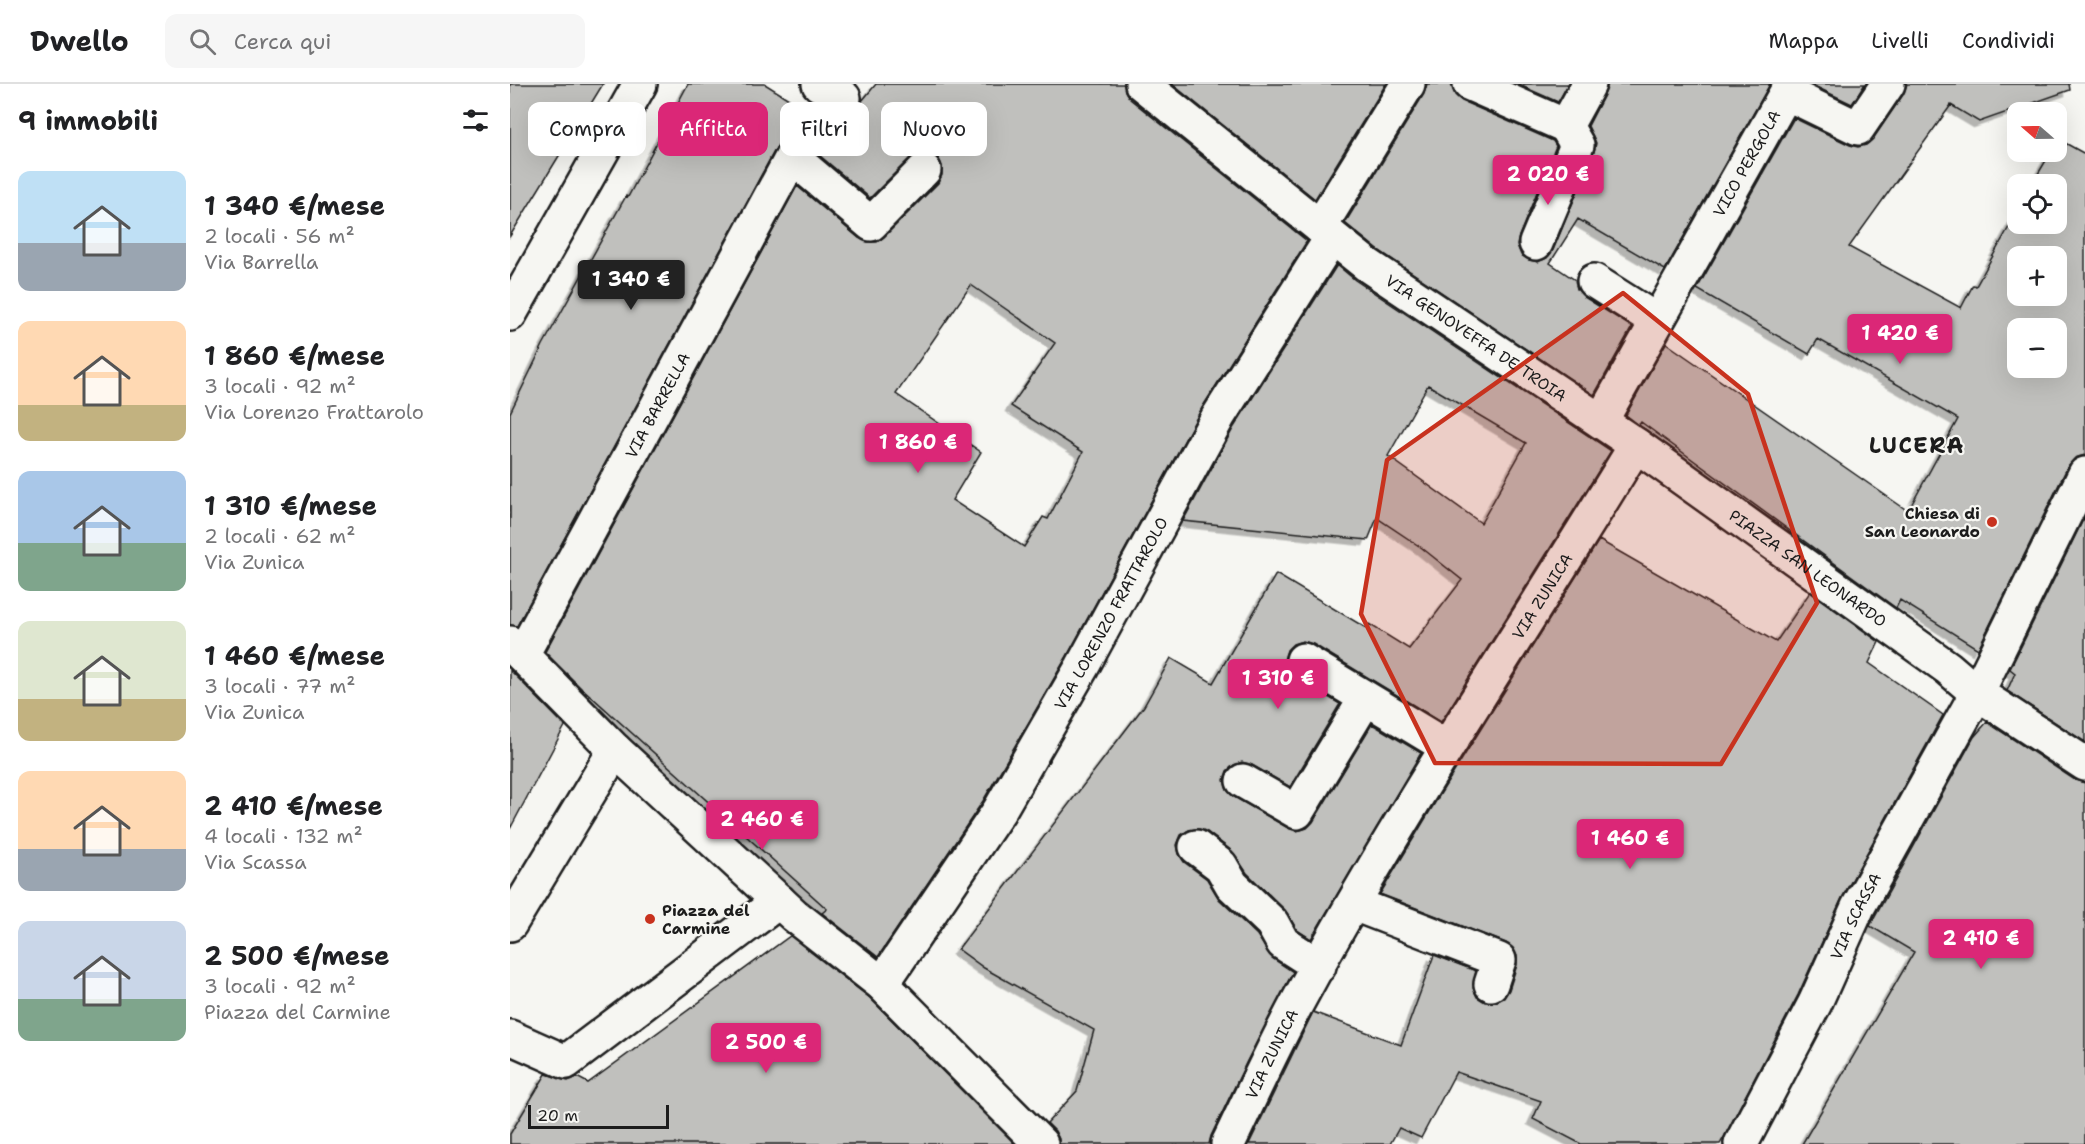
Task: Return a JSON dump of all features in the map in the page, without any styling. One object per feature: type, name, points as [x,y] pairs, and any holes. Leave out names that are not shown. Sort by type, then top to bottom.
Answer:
[{"type":"street","points":[[510,314],[640,84]]},
{"type":"street","name":"VIA GENOVEFFA DE TROIA","points":[[1142,84],[1366,264],[1636,445]]},
{"type":"street","name":"VIA LORENZO FRATTAROLO","points":[[882,984],[999,811],[1082,667],[1218,417],[1326,232],[1408,84]]},
{"type":"street","points":[[1470,84],[1566,126],[1578,145],[1536,243]]},
{"type":"street","points":[[1566,126],[1589,84]]},
{"type":"street","name":"VICO PERGOLA","points":[[1601,421],[1657,321],[1776,88],[1858,128],[1888,84]]},
{"type":"street","name":"VIA BARRELLA","points":[[516,649],[792,157],[839,89]]},
{"type":"street","points":[[792,157],[871,224],[924,170]]},
{"type":"street","points":[[1594,281],[1657,321]]},
{"type":"street","name":"PIAZZA SAN LEONARDO","points":[[1636,445],[1948,668],[1977,693],[2085,764]]},
{"type":"street","name":"VIA ZUNICA","points":[[1228,1144],[1302,994],[1353,904],[1447,747],[1560,571],[1636,445]]},
{"type":"street","name":"VIA SCASSA","points":[[1741,1144],[1815,1003],[1858,908],[1977,693],[2085,474]]},
{"type":"street","points":[[516,649],[615,750],[779,901],[882,984],[1041,1144]]},
{"type":"street","points":[[1303,660],[1447,747]]},
{"type":"street","points":[[1243,781],[1297,812],[1366,698]]},
{"type":"street","points":[[510,924],[615,750]]},
{"type":"street","points":[[1196,847],[1221,866],[1232,885],[1272,923],[1282,944],[1318,966]]},
{"type":"street","points":[[510,1037],[566,1062],[779,901]]},
{"type":"street","points":[[1353,904],[1499,960],[1491,984]]},
{"type":"highlighted area","points":[[1623,293],[1748,394],[1817,603],[1721,764],[1435,763],[1361,614],[1387,460]]},
{"type":"building","points":[[510,84],[603,84],[592,102],[528,102],[528,156],[559,156],[510,236]]},
{"type":"building","points":[[688,84],[765,84],[794,102],[780,102],[780,143],[517,626],[510,625],[510,413],[543,345],[658,140],[658,156],[768,156],[768,102],[678,102]]},
{"type":"building","points":[[876,84],[1124,84],[1130,99],[1307,241],[1202,408],[1066,658],[983,801],[878,957],[822,913],[827,909],[583,690],[545,652],[797,186],[859,238],[868,242],[877,242],[938,183],[942,175],[942,166],[936,156],[987,156],[987,102],[881,102],[881,156],[913,156],[870,198],[820,156],[869,156],[869,102],[862,102]],"holes":[[[971,285],[1055,343],[1011,406],[1083,452],[1048,519],[1043,517],[1024,547],[952,500],[981,452],[896,394]]]},
{"type":"building","points":[[1172,84],[1386,84],[1315,199]]},
{"type":"building","points":[[1427,84],[1452,84],[1455,95],[1462,101],[1553,141],[1556,146],[1517,245],[1521,255],[1538,262],[1547,258],[1553,250],[1594,152],[1596,143],[1588,126],[1608,84],[1770,84],[1665,270],[1578,219],[1550,263],[1575,280],[1577,289],[1584,297],[1632,327],[1594,395],[1377,249],[1345,223],[1424,94]]},
{"type":"building","points":[[1517,84],[1568,84],[1558,102]]},
{"type":"building","points":[[1810,84],[1865,84],[1852,104]]},
{"type":"building","points":[[1907,84],[2069,84],[2070,90],[2036,102],[2007,102],[2007,112],[1979,122],[1951,105],[1849,247],[1961,308],[2007,231],[2007,234],[2067,234],[2067,174],[2038,174],[2045,162],[2067,162],[2067,144],[2085,154],[2085,455],[2075,458],[2068,466],[1978,649],[1900,600],[1896,608],[1641,422],[1639,425],[1626,415],[1666,343],[1908,511],[1958,419],[1818,339],[1809,354],[1697,289],[1794,118],[1850,145],[1858,147],[1866,145],[1873,139],[1903,95]]},
{"type":"building","points":[[1337,265],[1355,280],[1611,451],[1441,722],[1313,644],[1303,641],[1293,644],[1287,650],[1284,660],[1287,670],[1293,676],[1340,704],[1290,787],[1252,765],[1242,762],[1227,771],[1224,780],[1227,790],[1234,797],[1297,831],[1307,828],[1313,822],[1372,724],[1421,753],[1311,939],[1297,930],[1285,910],[1247,873],[1232,851],[1207,832],[1199,829],[1189,830],[1181,835],[1177,845],[1184,862],[1207,879],[1219,899],[1257,935],[1272,958],[1293,972],[1247,1061],[1209,1144],[1059,1144],[1055,1131],[1047,1123],[1077,1091],[1094,1030],[984,968],[958,949],[1144,706],[1171,658],[1213,683],[1276,574],[1366,628],[1369,624],[1409,649],[1462,580],[1422,548],[1377,518],[1368,540],[1183,521],[1234,427]],"holes":[[[1428,385],[1526,443],[1481,523],[1388,456]]]},
{"type":"building","points":[[2085,516],[2085,742],[2007,691],[2015,673],[2010,669]]},
{"type":"building","points":[[1599,540],[1776,642],[1810,592],[1879,642],[1869,663],[1943,715],[1842,898],[1798,995],[1720,1144],[1581,1144],[1533,1119],[1541,1101],[1456,1072],[1421,1138],[1399,1128],[1390,1144],[1249,1144],[1313,1012],[1401,1045],[1434,955],[1476,971],[1473,988],[1477,997],[1485,1002],[1495,1002],[1504,998],[1509,990],[1517,965],[1517,956],[1513,948],[1506,943],[1380,894]]},
{"type":"building","points":[[510,670],[565,726],[510,829]]},
{"type":"building","points":[[1987,722],[2075,780],[2085,783],[2085,1144],[1802,1144],[1914,952],[1870,926],[1974,737]]},
{"type":"building","points":[[790,936],[870,998],[1015,1144],[510,1144],[510,1134],[546,1074],[568,1081],[577,1077],[588,1083]]},
{"type":"place","name":"Chiesa di San Leonardo","points":[[1992,522]]},
{"type":"place","name":"Piazza del Carmine","points":[[650,919]]},
{"type":"district","name":"LUCERA","points":[[1917,445]]}]
